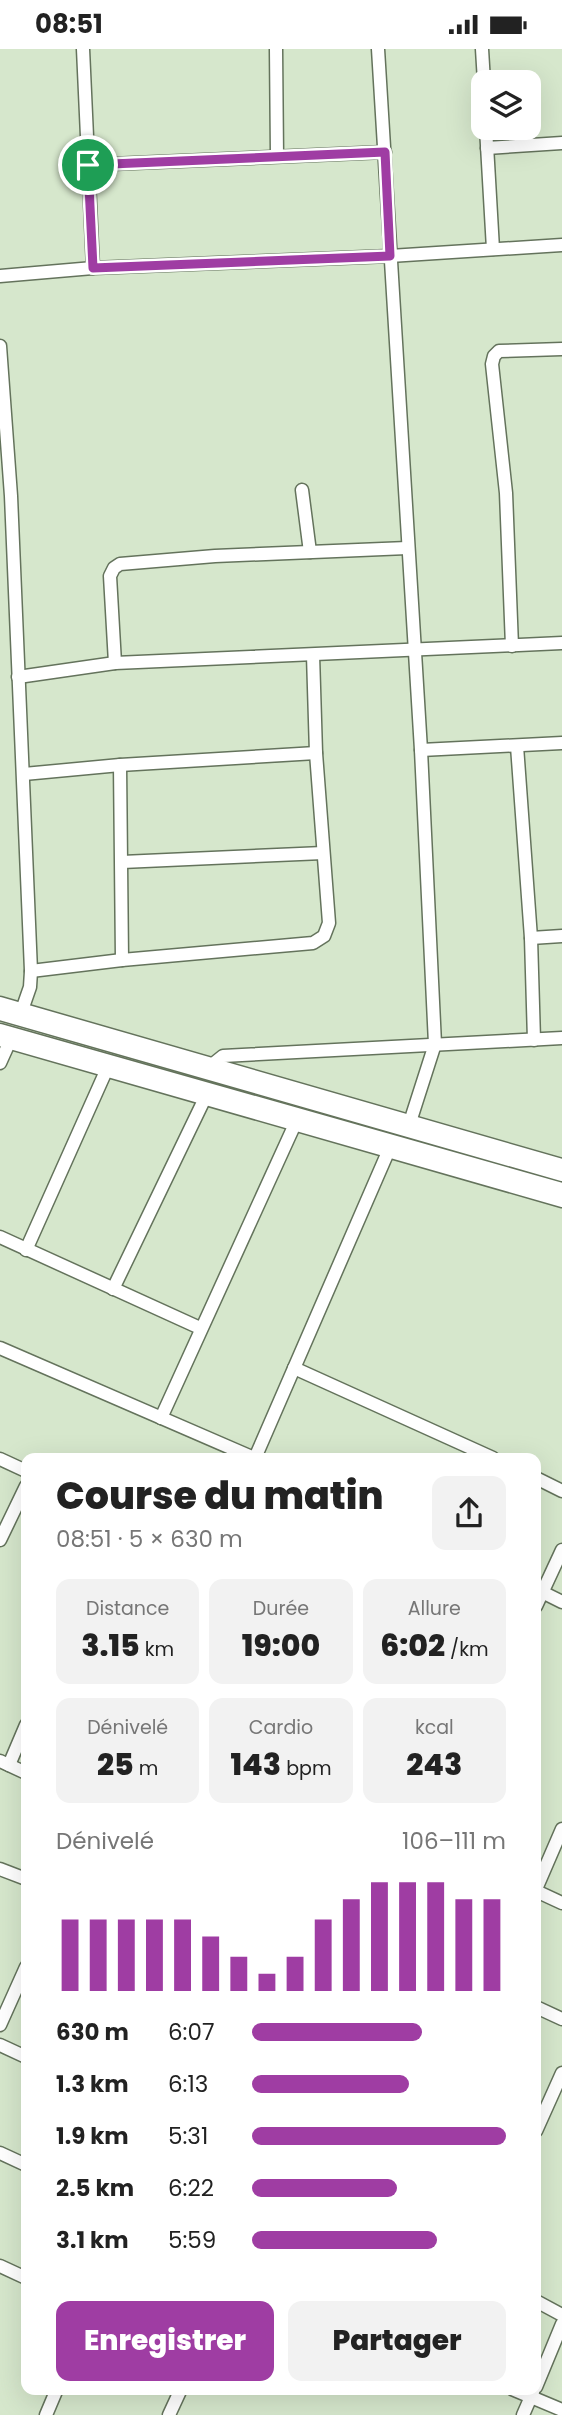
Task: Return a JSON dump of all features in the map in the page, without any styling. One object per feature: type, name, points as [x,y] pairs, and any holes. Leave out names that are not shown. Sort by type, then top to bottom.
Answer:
[{"type":"main road","points":[[0,1013],[562,1174]]},
{"type":"main road","points":[[3,1038],[562,1190]]},
{"type":"street","points":[[83,49],[93,268]]},
{"type":"street","points":[[276,49],[277,156]]},
{"type":"street","points":[[378,49],[421,750],[435,1044],[410,1122]]},
{"type":"street","points":[[482,49],[483,70]]},
{"type":"street","points":[[487,140],[493,249]]},
{"type":"street","points":[[487,148],[562,143]]},
{"type":"street","points":[[88,165],[385,152]]},
{"type":"street","points":[[0,276],[93,268],[390,256],[562,245]]},
{"type":"street","points":[[0,346],[5,383],[11,496],[31,971],[30,987],[22,1010]]},
{"type":"street","points":[[512,646],[506,493],[492,364],[499,351],[562,349]]},
{"type":"street","points":[[302,490],[310,552]]},
{"type":"street","points":[[115,663],[110,576],[120,564],[407,548]]},
{"type":"street","points":[[18,677],[115,663],[562,643]]},
{"type":"street","points":[[31,971],[313,943],[324,936],[329,923],[316,753],[313,655]]},
{"type":"street","points":[[421,750],[562,743]]},
{"type":"street","points":[[517,746],[531,938],[534,1040]]},
{"type":"street","points":[[24,774],[316,753]]},
{"type":"street","points":[[120,765],[122,960]]},
{"type":"street","points":[[122,862],[323,853]]},
{"type":"street","points":[[531,938],[562,936]]},
{"type":"street","points":[[0,1003],[562,1165]]},
{"type":"street","points":[[0,1063],[3,1038],[562,1201]]},
{"type":"street","points":[[213,1063],[223,1056],[562,1038]]},
{"type":"street","points":[[26,1250],[106,1070]]},
{"type":"street","points":[[113,1289],[205,1098]]},
{"type":"street","points":[[161,1418],[295,1124]]},
{"type":"street","points":[[256,1453],[388,1152]]},
{"type":"street","points":[[0,1237],[200,1328]]},
{"type":"street","points":[[0,1348],[242,1453]]},
{"type":"street","points":[[294,1368],[482,1453]]},
{"type":"street","points":[[0,1459],[21,1469]]},
{"type":"street","points":[[541,1480],[562,1490]]},
{"type":"street","points":[[0,1540],[21,1496]]},
{"type":"street","points":[[541,1587],[562,1550]]},
{"type":"street","points":[[541,1592],[562,1602]]},
{"type":"street","points":[[21,1734],[5,1763],[21,1771]]},
{"type":"street","points":[[541,1878],[562,1829]]},
{"type":"street","points":[[0,1869],[21,1877]]},
{"type":"street","points":[[541,1892],[562,1903]]},
{"type":"street","points":[[0,2025],[21,1978]]},
{"type":"street","points":[[541,2009],[562,2019]]},
{"type":"street","points":[[0,2045],[21,2055]]},
{"type":"street","points":[[541,2120],[562,2073]]},
{"type":"street","points":[[0,2153],[21,2163]]},
{"type":"street","points":[[0,2266],[21,2275]]},
{"type":"street","points":[[541,2304],[562,2315]]},
{"type":"street","points":[[541,2374],[562,2323]]},
{"type":"street","points":[[46,2415],[54,2395]]},
{"type":"street","points":[[169,2415],[178,2395]]},
{"type":"street","points":[[523,2415],[532,2395]]},
{"type":"street","points":[[540,2395],[562,2410]]},
{"type":"route","points":[[385,152],[390,256],[93,268],[88,165],[385,152]]}]
